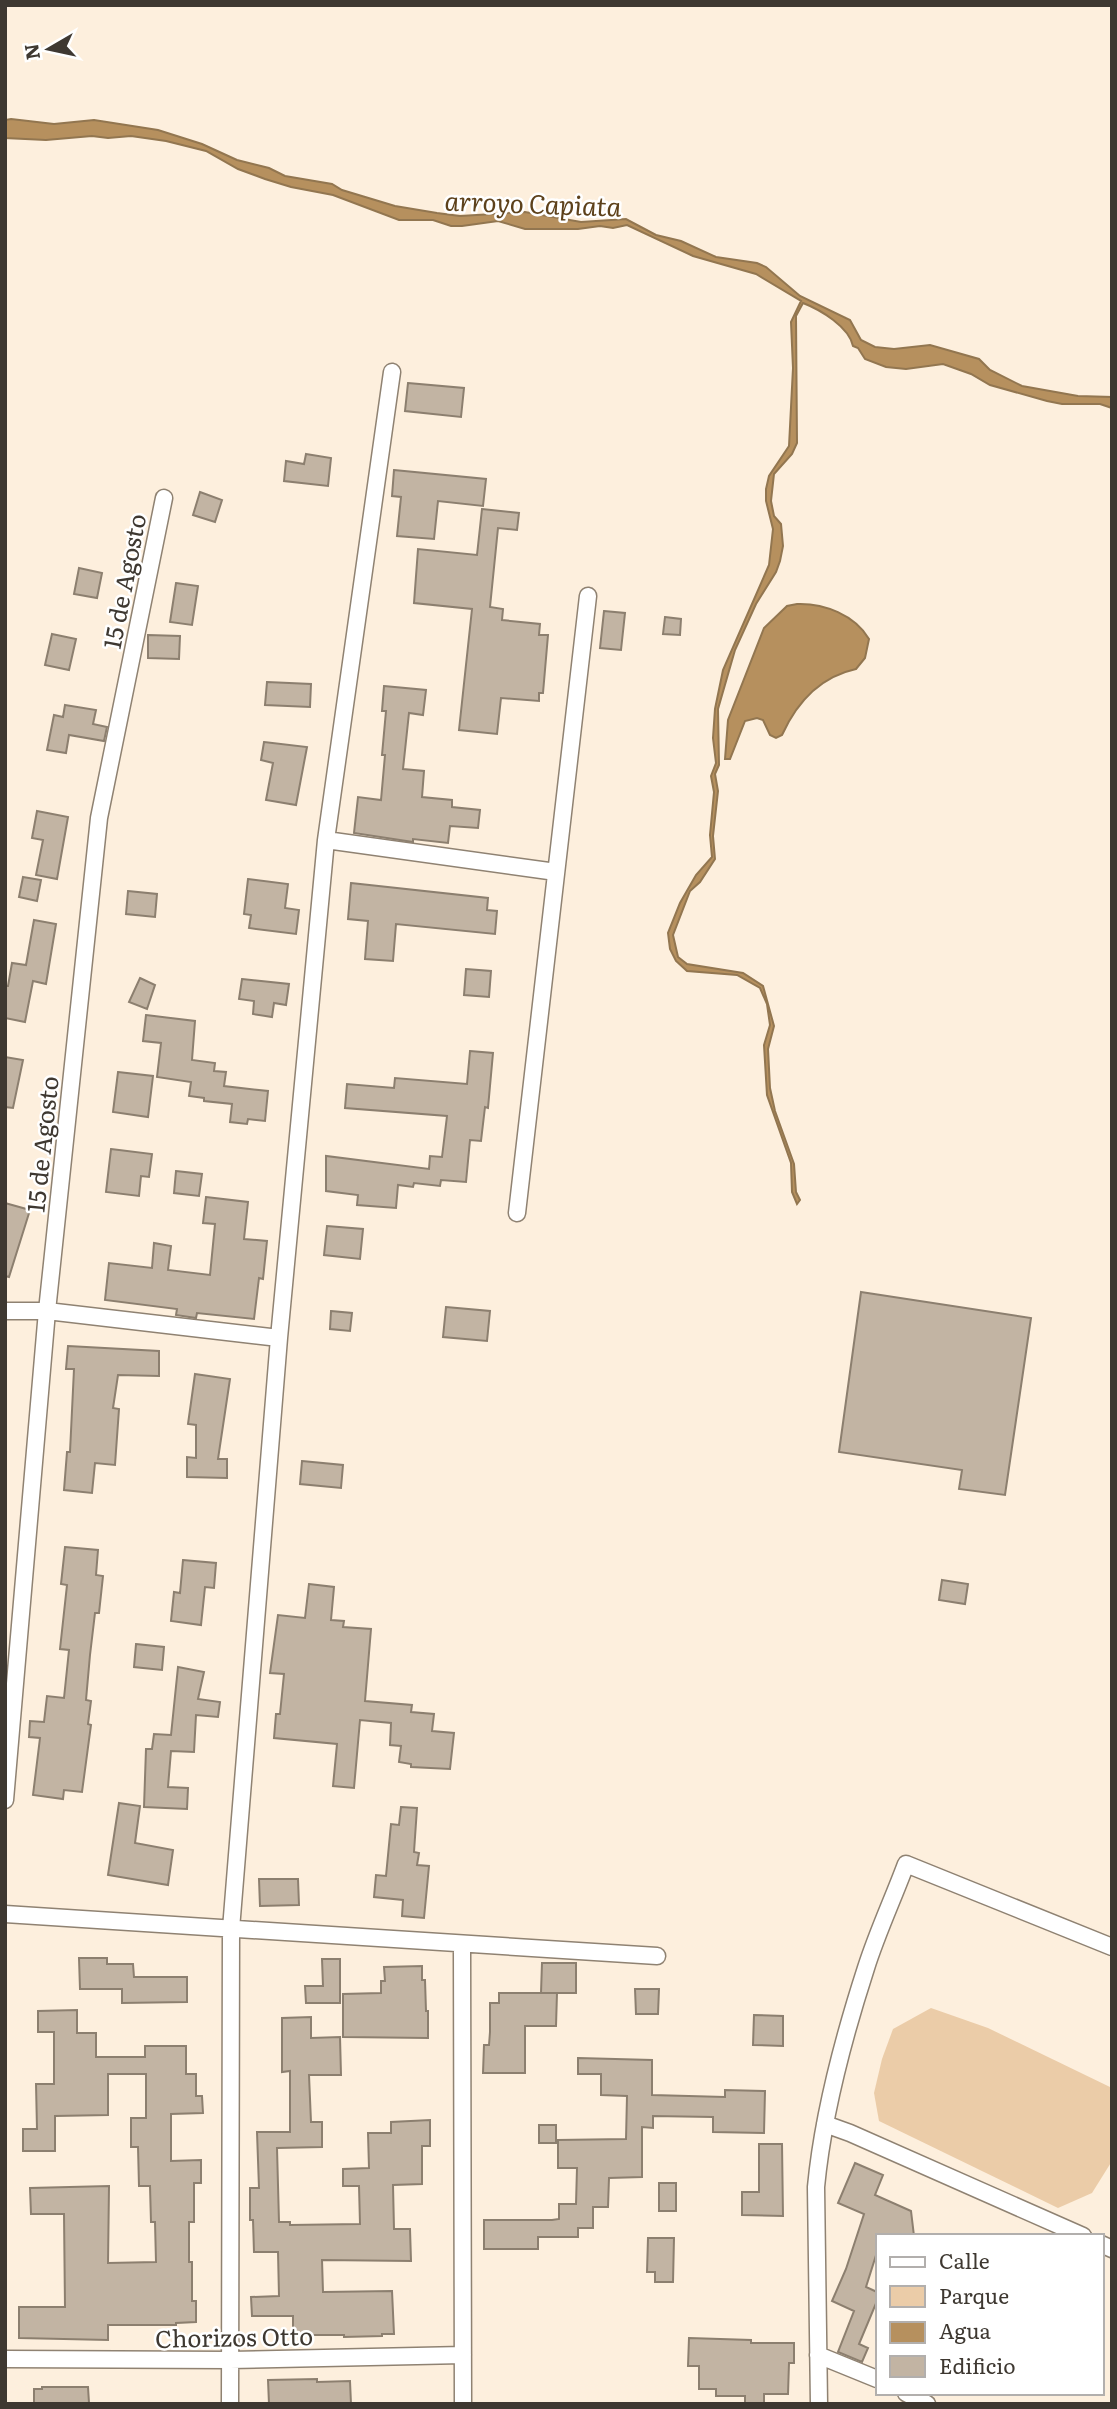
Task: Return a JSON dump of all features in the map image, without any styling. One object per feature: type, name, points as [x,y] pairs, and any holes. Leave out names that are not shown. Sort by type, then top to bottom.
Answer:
[{"type":"street","points":[[230,2404],[231,1929],[279,1338],[326,840],[392,372]]},
{"type":"street","name":"15 de Agosto","points":[[5,1800],[47,1311],[99,818],[163,498]]},
{"type":"street","points":[[517,1213],[588,596]]},
{"type":"street","points":[[326,840],[556,872]]},
{"type":"street","points":[[5,1311],[47,1311],[279,1338]]},
{"type":"street","points":[[819,2404],[817,2187],[825,2124],[866,1967],[906,1864],[1112,1947]]},
{"type":"street","points":[[5,1914],[657,1956]]},
{"type":"street","points":[[462,1945],[463,2404]]},
{"type":"street","points":[[825,2124],[1078,2234]]},
{"type":"street","name":"Chorizos Otto","points":[[5,2359],[230,2360],[463,2355]]},
{"type":"street","points":[[818,2355],[876,2379]]},
{"type":"street","points":[[910,2395],[927,2404]]},
{"type":"green space","points":[[931,2008],[988,2028],[1110,2087],[1112,2161],[1092,2193],[1058,2208],[879,2121],[874,2093],[893,2029]]},
{"type":"water","points":[[5,120],[54,124],[94,120],[158,130],[285,176],[332,184],[342,190],[395,206],[437,213],[460,216],[525,212],[581,222],[626,219],[656,235],[681,241],[716,257],[757,263],[766,267],[800,296],[850,320],[861,340],[875,347],[894,349],[930,345],[979,359],[990,370],[1022,386],[1078,396],[1112,397],[1112,408],[1100,404],[1062,404],[990,385],[971,374],[943,364],[906,369],[886,367],[865,359],[858,348],[853,346],[846,332],[818,310],[803,303],[796,316],[797,443],[792,454],[774,474],[771,501],[774,516],[781,524],[783,546],[776,572],[756,604],[735,650],[718,709],[719,765],[715,774],[718,791],[713,836],[715,859],[700,882],[690,891],[673,935],[678,957],[687,964],[743,973],[763,986],[774,1026],[768,1049],[770,1088],[775,1111],[794,1164],[796,1192],[800,1200],[797,1204],[792,1192],[791,1163],[767,1095],[764,1045],[770,1025],[767,1004],[760,988],[737,975],[687,971],[676,961],[670,949],[668,933],[680,903],[696,875],[712,857],[710,835],[714,792],[711,776],[716,763],[713,738],[715,709],[723,670],[769,565],[773,529],[766,489],[769,476],[789,446],[793,368],[791,322],[801,301],[756,274],[693,256],[627,225],[613,228],[600,226],[578,229],[525,229],[498,221],[451,226],[433,220],[399,220],[333,195],[265,179],[238,169],[206,151],[166,141],[131,136],[46,140],[5,138]]},
{"type":"water","points":[[797,604],[828,608],[856,623],[869,639],[865,658],[856,669],[831,678],[811,693],[795,712],[782,735],[776,738],[770,735],[763,720],[757,718],[745,721],[730,759],[725,759],[728,720],[764,628],[787,606]]},
{"type":"building","points":[[408,383],[464,388],[461,417],[405,411]]},
{"type":"building","points":[[306,454],[331,458],[328,486],[284,481],[286,461],[304,464]]},
{"type":"building","points":[[394,470],[486,479],[483,506],[438,501],[434,539],[397,536],[401,497],[392,496]]},
{"type":"building","points":[[200,492],[222,500],[215,522],[193,515]]},
{"type":"building","points":[[482,509],[519,513],[517,530],[498,528],[490,607],[503,609],[502,620],[540,624],[539,635],[548,635],[543,693],[539,693],[539,701],[501,698],[497,734],[459,730],[472,609],[414,603],[418,549],[477,555]]},
{"type":"building","points":[[79,568],[102,573],[97,598],[74,594]]},
{"type":"building","points":[[176,583],[198,586],[192,625],[170,622]]},
{"type":"building","points":[[604,611],[625,613],[621,650],[600,648]]},
{"type":"building","points":[[665,617],[681,619],[680,635],[663,634]]},
{"type":"building","points":[[52,634],[76,639],[69,670],[45,665]]},
{"type":"building","points":[[148,635],[180,636],[179,659],[148,658]]},
{"type":"building","points":[[267,682],[311,684],[310,707],[265,705]]},
{"type":"building","points":[[384,686],[426,690],[423,715],[409,713],[403,769],[424,771],[422,797],[452,800],[452,807],[480,810],[478,828],[450,826],[448,843],[413,839],[413,842],[354,833],[358,797],[381,800],[385,755],[382,755],[386,711],[382,711]]},
{"type":"building","points":[[65,705],[96,710],[93,724],[107,727],[104,741],[69,735],[66,753],[47,750],[54,715],[63,717]]},
{"type":"building","points":[[264,742],[307,747],[296,805],[266,800],[273,763],[261,760]]},
{"type":"building","points":[[37,811],[68,817],[57,879],[36,875],[43,840],[32,838]]},
{"type":"building","points":[[23,877],[41,880],[37,901],[19,897]]},
{"type":"building","points":[[248,879],[288,884],[285,908],[299,910],[296,934],[249,928],[251,915],[244,914]]},
{"type":"building","points":[[351,883],[488,898],[487,910],[497,911],[495,934],[396,924],[393,961],[365,959],[368,921],[348,919]]},
{"type":"building","points":[[128,891],[157,894],[155,917],[126,914]]},
{"type":"building","points":[[34,920],[56,924],[46,984],[33,981],[25,1022],[5,1018],[5,986],[8,986],[12,963],[26,965]]},
{"type":"building","points":[[466,969],[491,971],[489,997],[464,995]]},
{"type":"building","points":[[140,978],[155,985],[147,1009],[129,1002]]},
{"type":"building","points":[[242,979],[289,984],[286,1005],[274,1003],[272,1017],[253,1014],[254,1001],[239,999]]},
{"type":"building","points":[[146,1015],[195,1021],[192,1060],[215,1063],[214,1071],[226,1072],[224,1086],[268,1091],[265,1121],[248,1119],[247,1124],[230,1122],[232,1104],[204,1101],[204,1098],[189,1096],[191,1082],[157,1077],[161,1043],[143,1041]]},
{"type":"building","points":[[470,1051],[493,1053],[488,1108],[485,1107],[481,1141],[470,1140],[466,1182],[441,1180],[440,1186],[414,1183],[413,1187],[398,1185],[396,1208],[357,1205],[358,1195],[326,1191],[326,1156],[429,1169],[430,1156],[442,1157],[447,1116],[345,1108],[347,1084],[394,1088],[395,1078],[467,1084]]},
{"type":"building","points":[[5,1057],[23,1060],[13,1108],[5,1107]]},
{"type":"building","points":[[118,1072],[153,1076],[148,1117],[113,1112]]},
{"type":"building","points":[[111,1149],[152,1154],[149,1177],[141,1176],[139,1196],[106,1192]]},
{"type":"building","points":[[176,1171],[202,1174],[199,1196],[174,1193]]},
{"type":"building","points":[[206,1197],[248,1202],[244,1239],[267,1241],[263,1279],[259,1278],[254,1319],[197,1313],[196,1318],[176,1315],[177,1309],[105,1300],[109,1263],[152,1268],[154,1243],[171,1246],[168,1270],[210,1275],[215,1224],[203,1223]]},
{"type":"building","points":[[5,1203],[30,1210],[9,1277],[5,1276]]},
{"type":"building","points":[[327,1226],[363,1229],[360,1259],[324,1255]]},
{"type":"building","points":[[861,1292],[1031,1318],[1005,1495],[959,1489],[962,1470],[839,1452]]},
{"type":"building","points":[[446,1307],[490,1311],[487,1341],[443,1337]]},
{"type":"building","points":[[331,1311],[352,1313],[350,1331],[330,1329]]},
{"type":"building","points":[[68,1346],[159,1351],[159,1376],[118,1375],[113,1408],[119,1409],[115,1465],[95,1463],[92,1493],[64,1490],[67,1452],[70,1452],[74,1369],[66,1369]]},
{"type":"building","points":[[195,1374],[230,1379],[218,1459],[227,1459],[227,1478],[187,1477],[187,1457],[196,1458],[196,1425],[188,1424]]},
{"type":"building","points":[[302,1461],[343,1465],[341,1488],[300,1484]]},
{"type":"building","points":[[65,1547],[98,1550],[96,1575],[103,1576],[90,1655],[86,1700],[91,1701],[88,1724],[91,1725],[82,1792],[64,1790],[63,1799],[33,1795],[40,1738],[29,1737],[30,1721],[44,1722],[47,1696],[64,1698],[69,1650],[60,1649],[67,1585],[61,1584]]},
{"type":"building","points":[[183,1560],[216,1563],[214,1588],[205,1587],[201,1625],[171,1621],[174,1592],[180,1593]]},
{"type":"building","points":[[942,1580],[968,1584],[965,1604],[939,1600]]},
{"type":"building","points":[[309,1584],[334,1587],[331,1620],[344,1621],[343,1627],[371,1629],[365,1701],[412,1705],[411,1712],[434,1714],[432,1731],[454,1733],[450,1769],[411,1767],[411,1764],[399,1762],[401,1746],[390,1745],[391,1723],[360,1720],[354,1788],[333,1786],[337,1744],[274,1738],[276,1714],[280,1714],[284,1674],[270,1673],[278,1615],[305,1618]]},
{"type":"building","points":[[136,1644],[164,1647],[162,1670],[134,1667]]},
{"type":"building","points":[[178,1667],[204,1672],[198,1699],[220,1702],[218,1717],[196,1715],[194,1752],[171,1751],[168,1787],[188,1788],[187,1809],[144,1807],[146,1749],[152,1749],[154,1734],[171,1735]]},
{"type":"building","points":[[119,1803],[140,1806],[135,1843],[173,1850],[168,1885],[108,1875]]},
{"type":"building","points":[[401,1807],[417,1808],[414,1852],[419,1853],[417,1865],[429,1866],[424,1918],[402,1916],[403,1900],[374,1897],[376,1875],[386,1876],[391,1824],[399,1825]]},
{"type":"building","points":[[259,1879],[298,1879],[299,1905],[260,1906]]},
{"type":"building","points":[[79,1958],[107,1958],[107,1964],[133,1964],[134,1977],[187,1977],[187,2002],[122,2003],[122,1989],[80,1989]]},
{"type":"building","points":[[322,1959],[340,1959],[340,2003],[306,2003],[305,1986],[323,1986]]},
{"type":"building","points":[[542,1963],[576,1963],[576,1993],[541,1993]]},
{"type":"building","points":[[422,1966],[428,2011],[428,2038],[343,2037],[343,1994],[381,1993],[381,1981],[385,1981],[384,1967]]},
{"type":"building","points":[[635,1989],[659,1989],[658,2014],[636,2014]]},
{"type":"building","points":[[499,1993],[557,1993],[556,2026],[525,2026],[525,2073],[483,2073],[484,2045],[489,2045],[490,2003],[499,2003]]},
{"type":"building","points":[[77,2010],[77,2033],[96,2033],[96,2057],[145,2057],[145,2046],[186,2046],[186,2074],[196,2074],[196,2096],[202,2096],[203,2113],[171,2114],[171,2161],[201,2160],[201,2183],[194,2183],[194,2222],[189,2222],[189,2262],[192,2262],[192,2301],[196,2301],[196,2322],[176,2325],[108,2325],[108,2340],[19,2338],[19,2307],[65,2307],[64,2214],[31,2214],[30,2188],[109,2186],[108,2263],[156,2262],[155,2222],[151,2222],[150,2186],[139,2186],[138,2147],[131,2147],[131,2118],[146,2118],[146,2074],[108,2074],[108,2115],[55,2116],[55,2151],[23,2151],[23,2129],[37,2129],[36,2084],[54,2084],[54,2032],[38,2032],[38,2011]]},
{"type":"building","points":[[754,2015],[783,2016],[783,2046],[753,2045]]},
{"type":"building","points":[[311,2017],[311,2038],[340,2037],[341,2075],[309,2075],[311,2122],[322,2122],[322,2147],[277,2148],[279,2222],[290,2222],[290,2225],[360,2224],[359,2186],[343,2186],[343,2169],[369,2168],[368,2133],[391,2133],[391,2122],[430,2120],[430,2146],[422,2146],[422,2184],[393,2185],[394,2229],[410,2229],[411,2261],[322,2260],[323,2292],[392,2291],[394,2334],[344,2337],[293,2335],[293,2316],[252,2316],[251,2297],[279,2296],[278,2252],[254,2252],[250,2188],[259,2188],[257,2132],[290,2132],[290,2071],[282,2072],[282,2018]]},
{"type":"building","points":[[578,2058],[652,2060],[652,2095],[725,2097],[725,2090],[765,2091],[764,2133],[713,2132],[713,2117],[653,2116],[653,2128],[642,2127],[642,2177],[609,2178],[608,2207],[593,2207],[593,2228],[578,2228],[578,2237],[538,2237],[538,2249],[484,2249],[484,2220],[559,2219],[559,2204],[576,2204],[577,2168],[558,2168],[558,2140],[626,2139],[627,2096],[601,2095],[601,2074],[578,2074]]},
{"type":"building","points":[[539,2125],[556,2125],[556,2143],[539,2143]]},
{"type":"building","points":[[759,2144],[782,2144],[783,2216],[742,2215],[742,2192],[759,2192]]},
{"type":"building","points":[[855,2163],[883,2175],[875,2195],[911,2211],[914,2234],[876,2234],[876,2255],[866,2287],[876,2292],[876,2303],[859,2344],[868,2348],[862,2362],[838,2352],[854,2311],[832,2301],[864,2214],[838,2203]]},
{"type":"building","points":[[659,2183],[676,2183],[676,2211],[659,2211]]},
{"type":"building","points":[[648,2238],[674,2238],[673,2282],[655,2282],[655,2272],[647,2272]]},
{"type":"building","points":[[689,2338],[794,2343],[794,2363],[789,2363],[788,2394],[764,2394],[764,2404],[745,2404],[745,2396],[716,2396],[716,2389],[699,2389],[699,2366],[688,2366]]},
{"type":"building","points":[[317,2379],[317,2382],[350,2381],[351,2404],[269,2404],[268,2380]]},
{"type":"building","points":[[88,2387],[89,2403],[34,2403],[34,2389]]},
{"type":"water label","name":"arroyo Capiata","points":[[533,202]]}]
